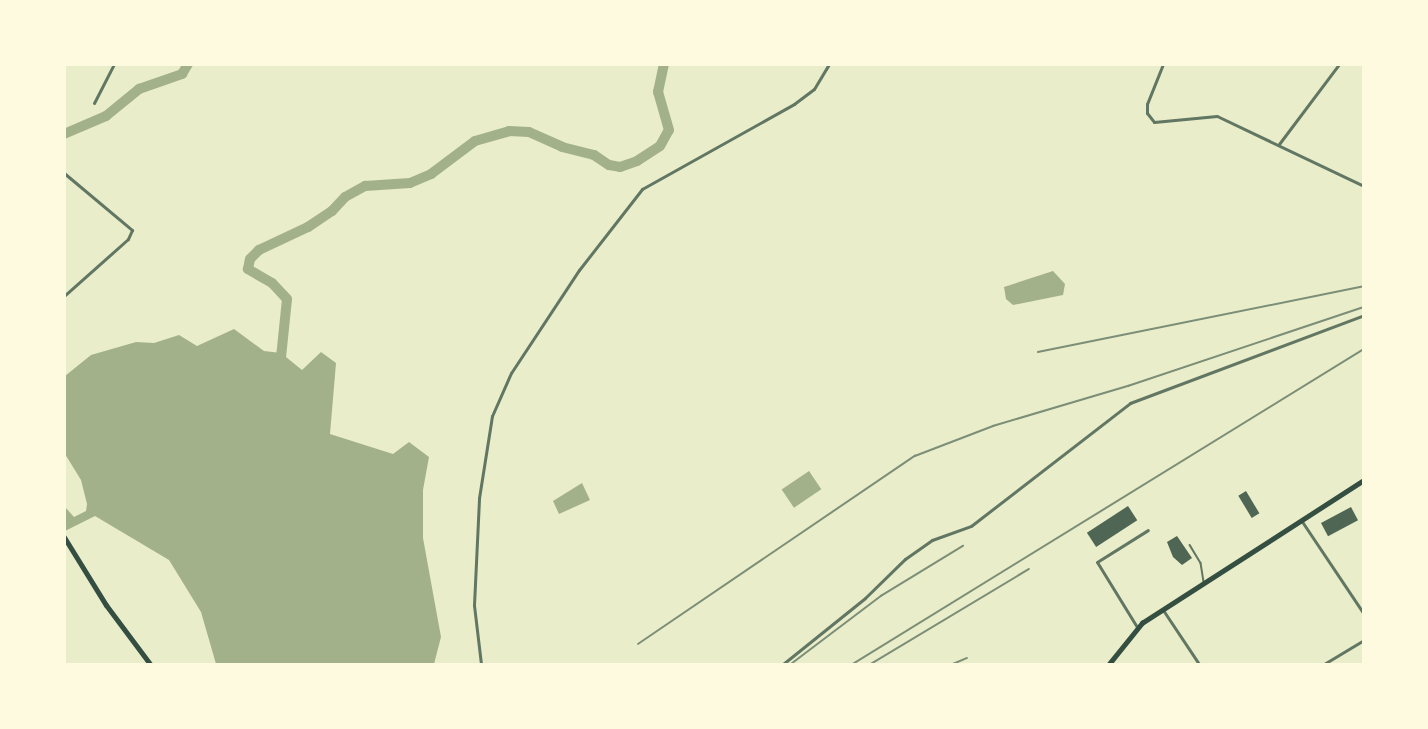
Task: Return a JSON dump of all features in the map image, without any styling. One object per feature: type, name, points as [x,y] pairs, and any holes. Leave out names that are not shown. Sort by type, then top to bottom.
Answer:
[{"type":"highway","points":[[65,540],[106,605],[150,664]]},
{"type":"main road","points":[[1109,664],[1137,627],[1364,480]]},
{"type":"street","points":[[94,103],[114,64]]},
{"type":"street","points":[[481,664],[474,604],[479,498],[492,416],[511,373],[579,270],[642,189],[794,104],[814,89],[829,64]]},
{"type":"street","points":[[1162,64],[1147,104],[1147,114],[1154,122],[1217,116],[1232,127],[1280,144],[1364,186]]},
{"type":"street","points":[[1280,144],[1339,64]]},
{"type":"street","points":[[64,173],[132,230],[128,239],[64,296]]},
{"type":"street","points":[[783,664],[865,598],[905,559],[932,540],[971,526],[1130,403],[1364,315]]},
{"type":"street","points":[[1301,520],[1364,614]]},
{"type":"street","points":[[1137,627],[1097,562],[1148,530]]},
{"type":"street","points":[[1162,610],[1199,664]]},
{"type":"street","points":[[1324,664],[1364,639]]},
{"type":"lane","points":[[1190,545],[1201,563],[1204,583]]},
{"type":"shaded area","points":[[1053,271],[1065,284],[1063,295],[1013,305],[1006,299],[1004,287]]},
{"type":"shaded area","points":[[234,329],[264,351],[281,353],[302,370],[321,352],[336,363],[330,434],[393,454],[409,442],[429,457],[423,490],[423,538],[441,637],[434,664],[216,664],[201,612],[169,560],[95,516],[65,531],[65,507],[74,517],[86,511],[87,504],[81,480],[65,454],[65,376],[91,355],[136,342],[154,343],[179,335],[197,346]]},
{"type":"shaded area","points":[[809,471],[821,489],[794,508],[782,489]]},
{"type":"shaded area","points":[[582,483],[590,500],[559,514],[553,501]]},
{"type":"building","points":[[1246,491],[1259,513],[1252,518],[1238,496]]},
{"type":"building","points":[[1128,506],[1137,520],[1096,547],[1087,533]]},
{"type":"building","points":[[1351,507],[1358,520],[1328,536],[1321,523]]},
{"type":"building","points":[[1177,536],[1192,558],[1182,565],[1173,557],[1167,542]]},
{"type":"waterway","points":[[64,134],[106,116],[139,89],[182,74],[188,64]]},
{"type":"waterway","points":[[280,367],[287,299],[272,283],[248,269],[250,259],[259,250],[308,227],[332,211],[345,197],[365,186],[410,183],[431,174],[475,141],[509,131],[529,132],[562,147],[594,155],[609,165],[620,167],[637,161],[660,146],[669,130],[658,92],[664,64]]},
{"type":"railway","points":[[1038,352],[1364,286]]},
{"type":"railway","points":[[638,644],[915,456],[993,426],[1128,386],[1364,307]]},
{"type":"railway","points":[[853,664],[1364,349]]},
{"type":"railway","points":[[791,664],[881,596],[963,546]]},
{"type":"railway","points":[[871,664],[1029,569]]},
{"type":"railway","points":[[953,664],[967,658]]}]
